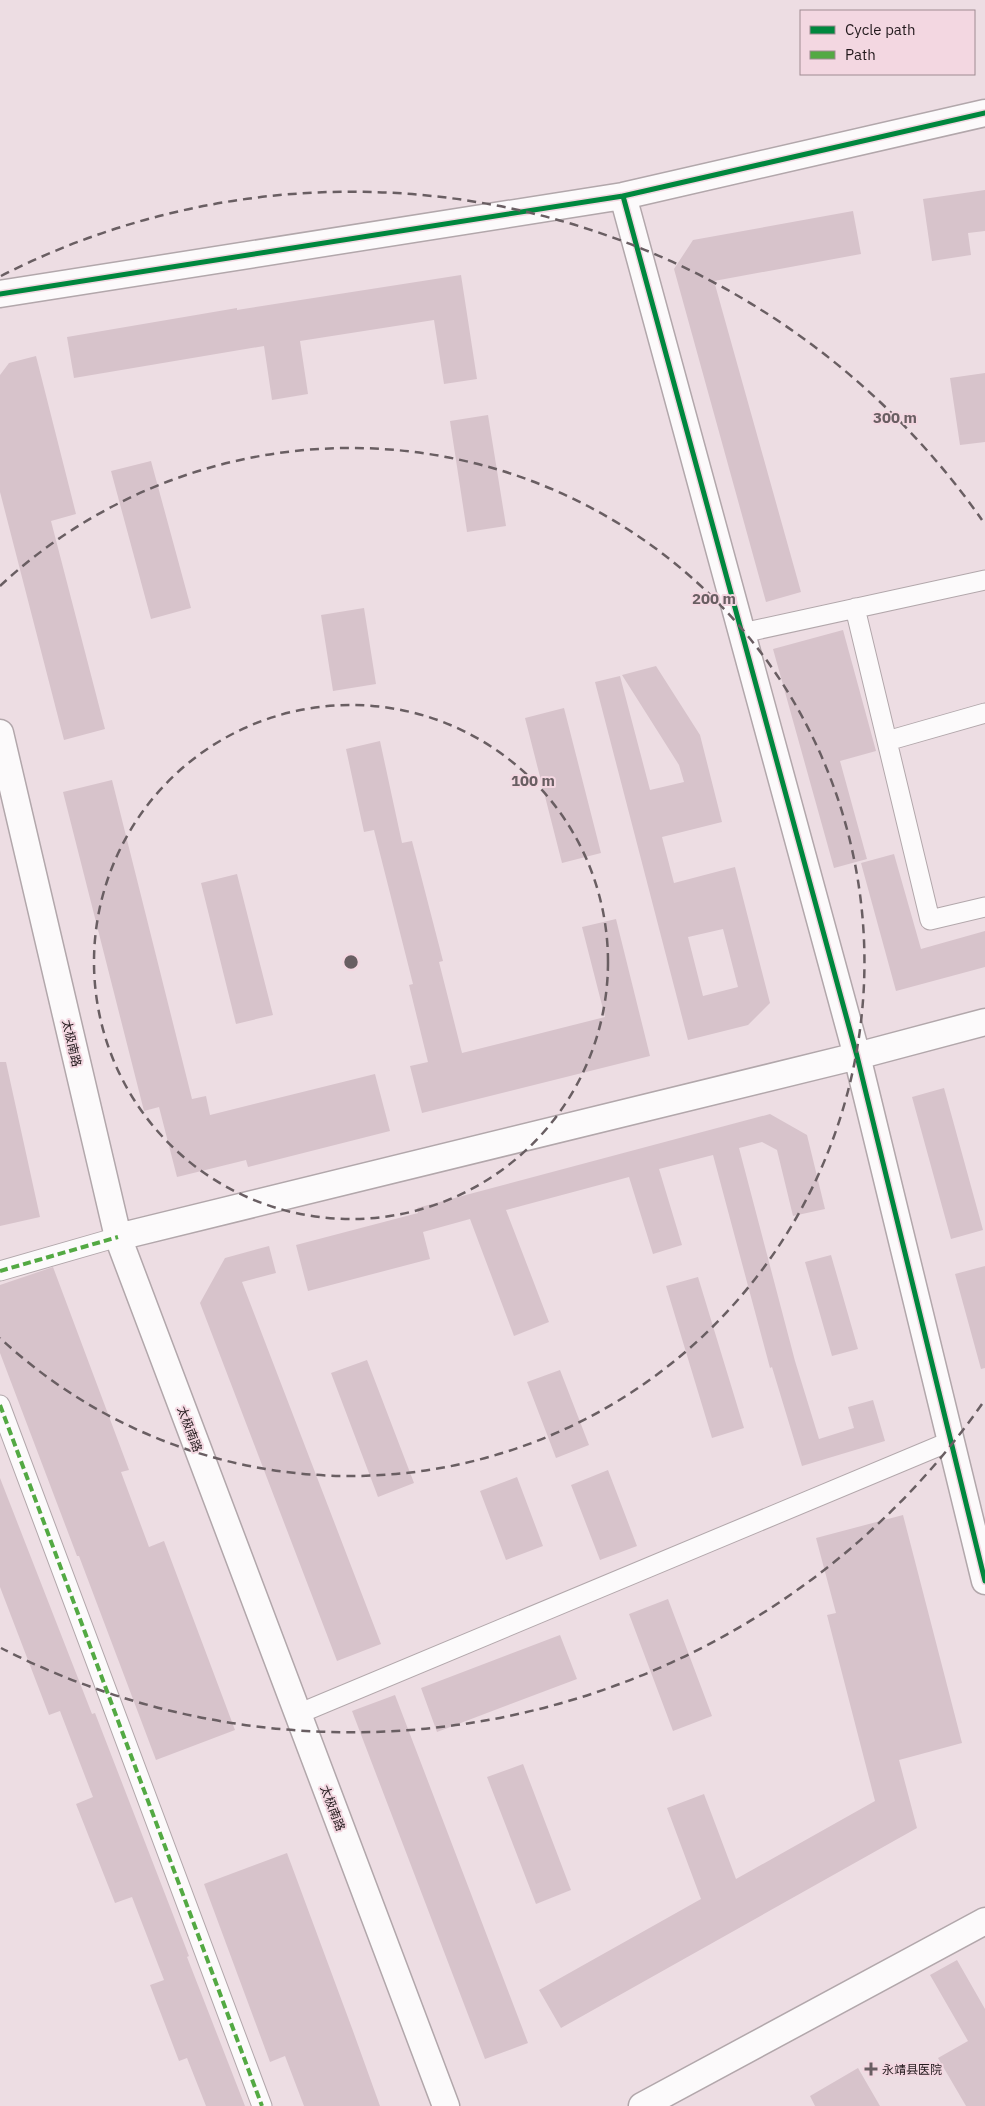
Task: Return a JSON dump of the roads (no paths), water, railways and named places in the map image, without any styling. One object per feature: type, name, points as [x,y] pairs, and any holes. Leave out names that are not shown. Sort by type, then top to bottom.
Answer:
[{"type":"street","points":[[0,294],[623,196],[985,113]]},
{"type":"street","points":[[623,196],[857,1056],[985,1581]]},
{"type":"street","points":[[742,633],[985,580]]},
{"type":"street","points":[[855,608],[930,920],[985,907]]},
{"type":"street","points":[[887,741],[985,715]]},
{"type":"street","name":"太极南路","points":[[0,733],[118,1237],[446,2106]]},
{"type":"street","points":[[0,1271],[118,1237],[857,1056],[985,1022]]},
{"type":"street","points":[[0,1405],[262,2106]]},
{"type":"street","points":[[298,1714],[951,1441]]},
{"type":"street","points":[[642,2106],[985,1921]]},
{"type":"place","name":"永靖县医院","points":[[871,2069]]}]
